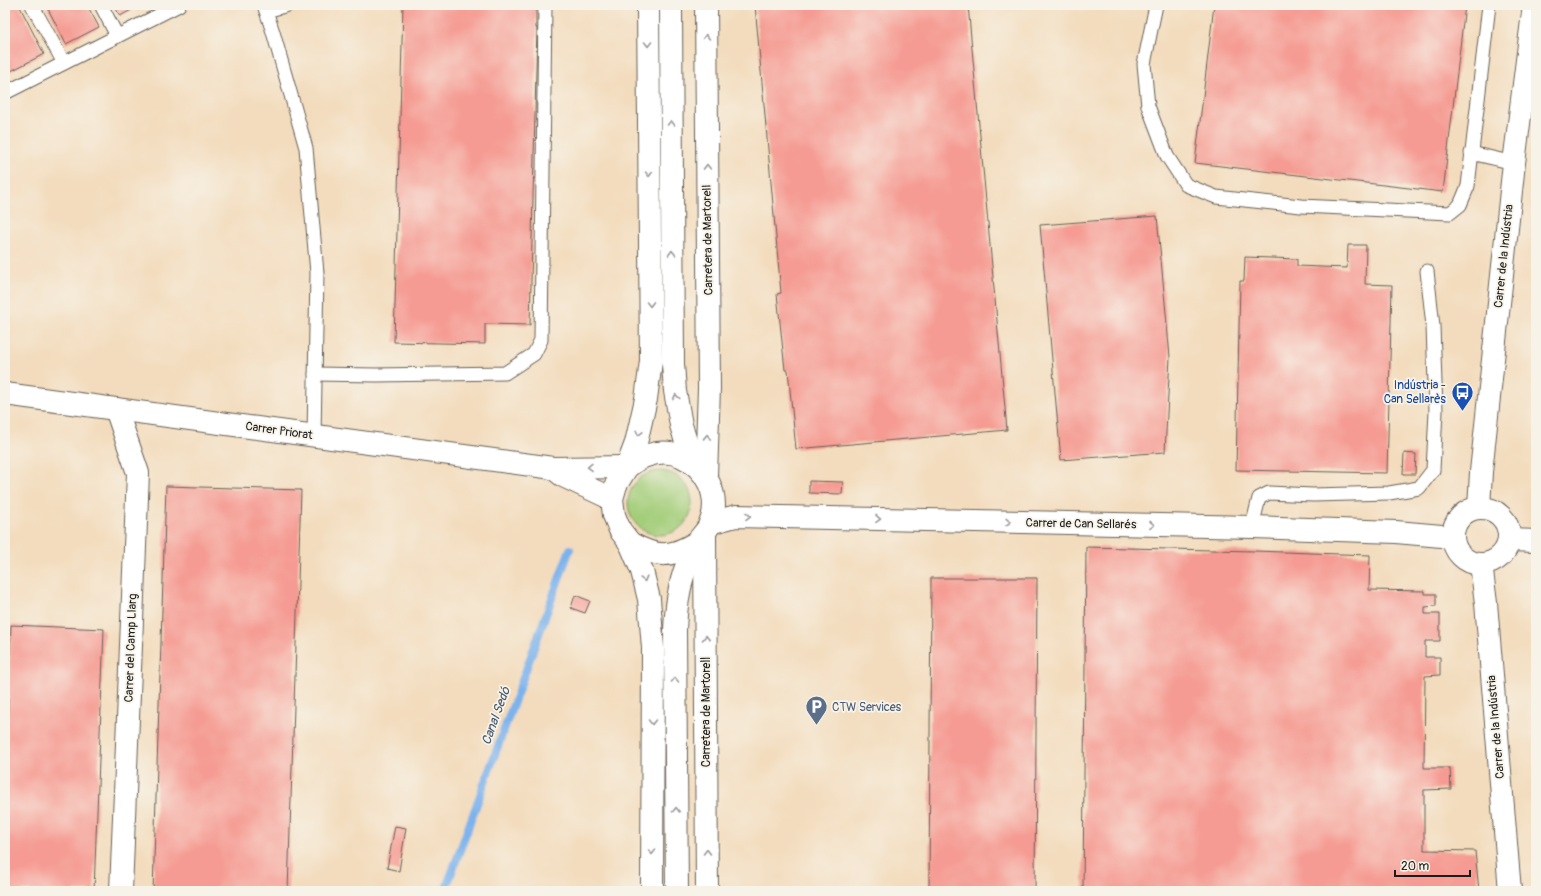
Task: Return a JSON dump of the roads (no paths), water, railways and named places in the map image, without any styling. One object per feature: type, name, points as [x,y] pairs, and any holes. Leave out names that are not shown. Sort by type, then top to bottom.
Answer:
[{"type":"street","points":[[648,5],[651,361],[642,420],[636,443],[627,467],[616,485],[612,499],[614,515],[620,530],[630,543],[642,571],[649,599],[653,648],[652,891]]},
{"type":"street","name":"Carretera de Martorell","points":[[671,5],[673,364],[675,391],[681,425],[699,469],[711,487],[714,500],[713,512],[680,585],[676,607],[677,891]]},
{"type":"street","name":"Carretera de Martorell","points":[[699,469],[709,388],[706,5]]},
{"type":"street","name":"Carrer de la Indústria","points":[[1479,508],[1481,472],[1514,162],[1534,5]]},
{"type":"street","name":"Carrer Priorat","points":[[5,394],[553,468],[627,467]]},
{"type":"street","name":"Carrer del Camp Llarg","points":[[116,409],[138,473],[121,891]]},
{"type":"street","points":[[627,467],[640,458],[653,454],[666,453],[680,456],[699,469]]},
{"type":"street","name":"Carrer Priorat","points":[[553,468],[563,476],[612,499]]},
{"type":"street","points":[[1479,508],[1492,510],[1502,518],[1508,527],[1508,540],[1505,550],[1499,557],[1491,562],[1481,564],[1471,562],[1460,555],[1455,546],[1453,537],[1456,524],[1461,516],[1470,510],[1479,508]]},
{"type":"street","name":"Carrer de Can Sellarés","points":[[704,533],[736,516],[1396,532],[1453,537]]},
{"type":"street","points":[[630,543],[644,551],[660,554],[676,553],[704,533]]},
{"type":"street","name":"Carretera de Martorell","points":[[704,533],[707,891]]},
{"type":"street","points":[[1508,540],[1536,541]]},
{"type":"street","name":"Carrer de la Indústria","points":[[1481,564],[1486,603],[1510,891]]},
{"type":"lane","points":[[32,5],[64,63]]},
{"type":"lane","points":[[101,5],[117,36]]},
{"type":"lane","points":[[288,5],[265,8],[306,148],[317,273],[314,436]]},
{"type":"lane","points":[[315,374],[376,375],[505,373],[534,354],[541,340],[545,5]]},
{"type":"lane","points":[[1156,5],[1144,64],[1148,106],[1167,156],[1186,185],[1216,197],[1301,206],[1450,213],[1460,205],[1468,186],[1489,5]]},
{"type":"lane","points":[[7,88],[64,63],[174,6]]},
{"type":"lane","points":[[1471,153],[1514,162]]},
{"type":"lane","points":[[1252,528],[1259,498],[1269,493],[1313,495],[1389,493],[1419,488],[1433,470],[1436,404],[1433,326],[1427,271]]},
{"type":"waterway","name":"Canal Sedó","points":[[445,891],[570,549]]},
{"type":"place","name":"Indústria - Can Sellarès","points":[[1462,412]]},
{"type":"place","name":"CTW Services","points":[[817,726]]}]
